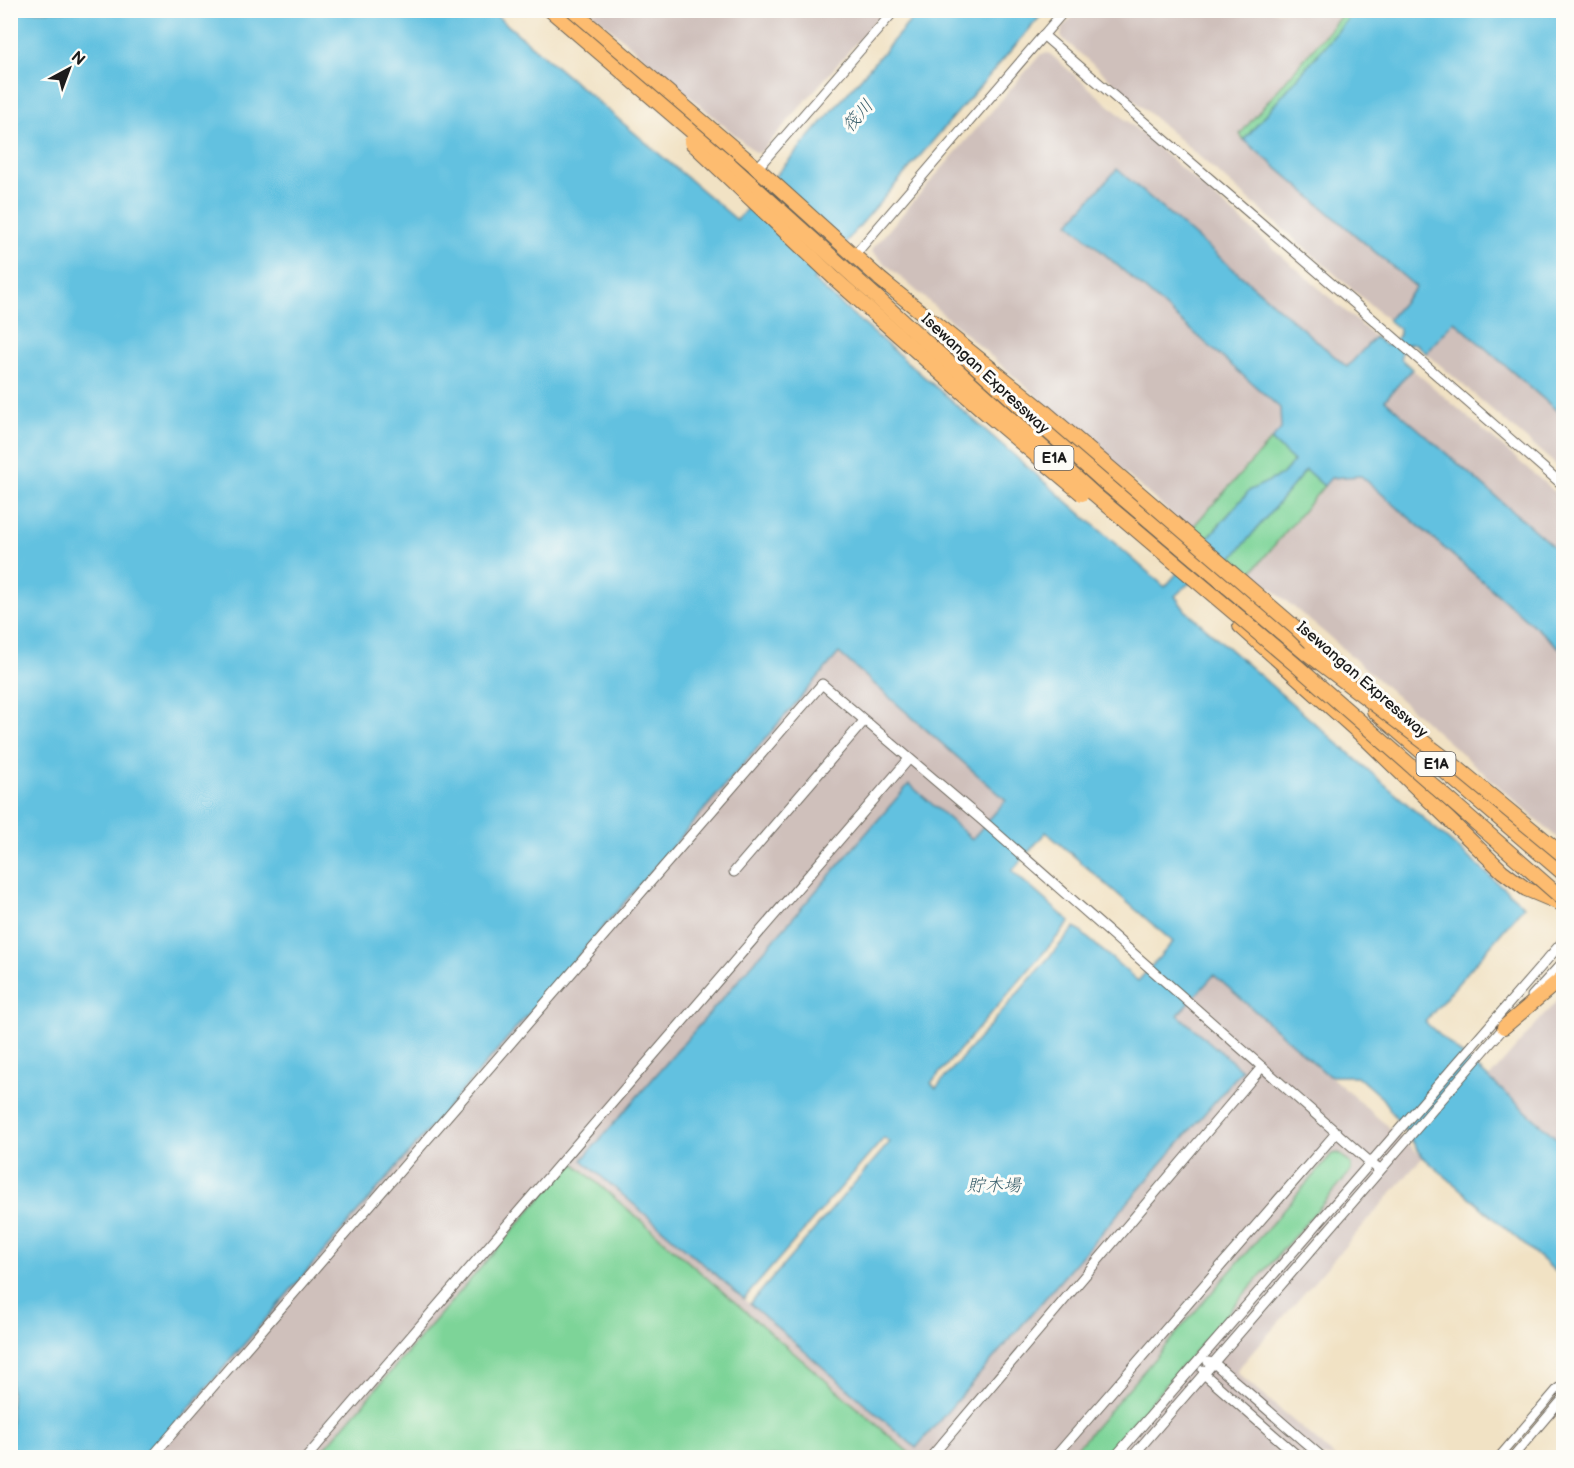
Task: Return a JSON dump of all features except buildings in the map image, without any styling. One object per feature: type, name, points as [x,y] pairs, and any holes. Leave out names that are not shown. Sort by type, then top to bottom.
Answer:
[{"type":"highway","name":"Isewangan Expressway","points":[[572,10],[758,168],[1104,483],[1308,654],[1563,874]]},
{"type":"highway","name":"Isewangan Expressway","points":[[555,15],[725,160],[1026,434],[1170,555],[1563,900]]},
{"type":"highway","points":[[555,15],[595,56],[682,133],[834,278],[995,422],[1098,507],[1170,555],[1211,599],[1368,741],[1502,871],[1526,889],[1563,905]]},
{"type":"highway","points":[[880,279],[1044,411],[1297,629],[1395,722]]},
{"type":"highway","points":[[1308,654],[1449,761],[1563,856]]},
{"type":"highway","points":[[1504,1028],[1563,976]]},
{"type":"street","points":[[760,165],[895,10]]},
{"type":"street","points":[[858,251],[1065,10]]},
{"type":"street","points":[[1043,35],[1563,486]]},
{"type":"street","points":[[152,1458],[822,684],[983,821],[1379,1170]]},
{"type":"street","points":[[734,872],[864,721]]},
{"type":"street","points":[[306,1458],[909,759]]},
{"type":"street","points":[[1114,1458],[1563,940]]},
{"type":"street","points":[[1131,1458],[1399,1147],[1563,962]]},
{"type":"street","points":[[930,1458],[1262,1067]]},
{"type":"street","points":[[1054,1458],[1336,1132]]},
{"type":"street","points":[[1199,1360],[1214,1363],[1323,1458]]},
{"type":"street","points":[[1199,1360],[1204,1374],[1300,1458]]},
{"type":"street","points":[[1498,1458],[1563,1385]]},
{"type":"street","points":[[1512,1458],[1563,1397]]},
{"type":"shaded area","points":[[590,11],[884,11],[761,152],[756,153]]},
{"type":"shaded area","points":[[1078,11],[1346,11],[1240,134],[1416,287],[1388,320],[1061,37],[1062,28]]},
{"type":"shaded area","points":[[1049,53],[1375,337],[1347,368],[1117,169],[1069,224],[1280,408],[1281,429],[1190,530],[872,252],[873,248],[1041,54]]},
{"type":"shaded area","points":[[1454,321],[1563,416],[1563,471],[1426,353]]},
{"type":"shaded area","points":[[1412,369],[1563,499],[1563,555],[1385,400]]},
{"type":"shaded area","points":[[1361,476],[1563,651],[1563,843],[1325,633],[1251,572],[1331,478]]},
{"type":"shaded area","points":[[839,653],[1006,800],[972,839],[909,785],[583,1160],[916,1448],[1241,1070],[1178,1015],[1214,975],[1423,1157],[1238,1369],[1239,1374],[1335,1457],[147,1458]]},
{"type":"shaded area","points":[[1563,995],[1563,1144],[1488,1079]]},
{"type":"green space","points":[[1346,10],[1355,11],[1244,140],[1240,134]]},
{"type":"green space","points":[[1271,440],[1294,461],[1282,475],[1250,490],[1204,542],[1190,530]]},
{"type":"green space","points":[[1306,470],[1324,486],[1246,579],[1225,562],[1233,557]]},
{"type":"green space","points":[[1339,1153],[1351,1164],[1351,1171],[1103,1457],[1069,1457],[1332,1154]]},
{"type":"green space","points":[[572,1162],[574,1163],[914,1457],[317,1457]]},
{"type":"water","points":[[10,11],[491,11],[737,220],[919,11],[1045,11],[813,280],[1165,587],[1250,490],[1282,475],[1294,461],[1271,440],[1281,429],[1280,408],[1069,223],[1117,169],[1347,367],[1375,337],[1385,345],[1391,344],[1399,336],[1399,329],[1388,320],[1416,287],[1244,140],[1355,11],[1563,11],[1563,416],[1454,321],[1426,353],[1416,344],[1408,344],[1401,353],[1401,359],[1412,369],[1385,400],[1563,555],[1563,651],[1361,476],[1331,478],[1324,486],[1306,470],[1233,557],[1187,585],[1175,596],[1185,610],[1524,906],[1425,1022],[1563,1144],[1563,1278],[1423,1157],[1382,1098],[1357,1076],[1329,1076],[1214,975],[1178,1015],[1242,1070],[916,1448],[750,1304],[890,1142],[884,1138],[744,1299],[582,1160],[909,784],[972,839],[1006,800],[839,653],[147,1457],[11,1457]],"holes":[[[1046,832],[1173,942],[1138,981],[1075,927],[936,1088],[931,1083],[1070,922],[1012,871]]]},
{"type":"water label","name":"筏川","points":[[858,116]]},
{"type":"water label","name":"貯木場","points":[[994,1185]]}]
